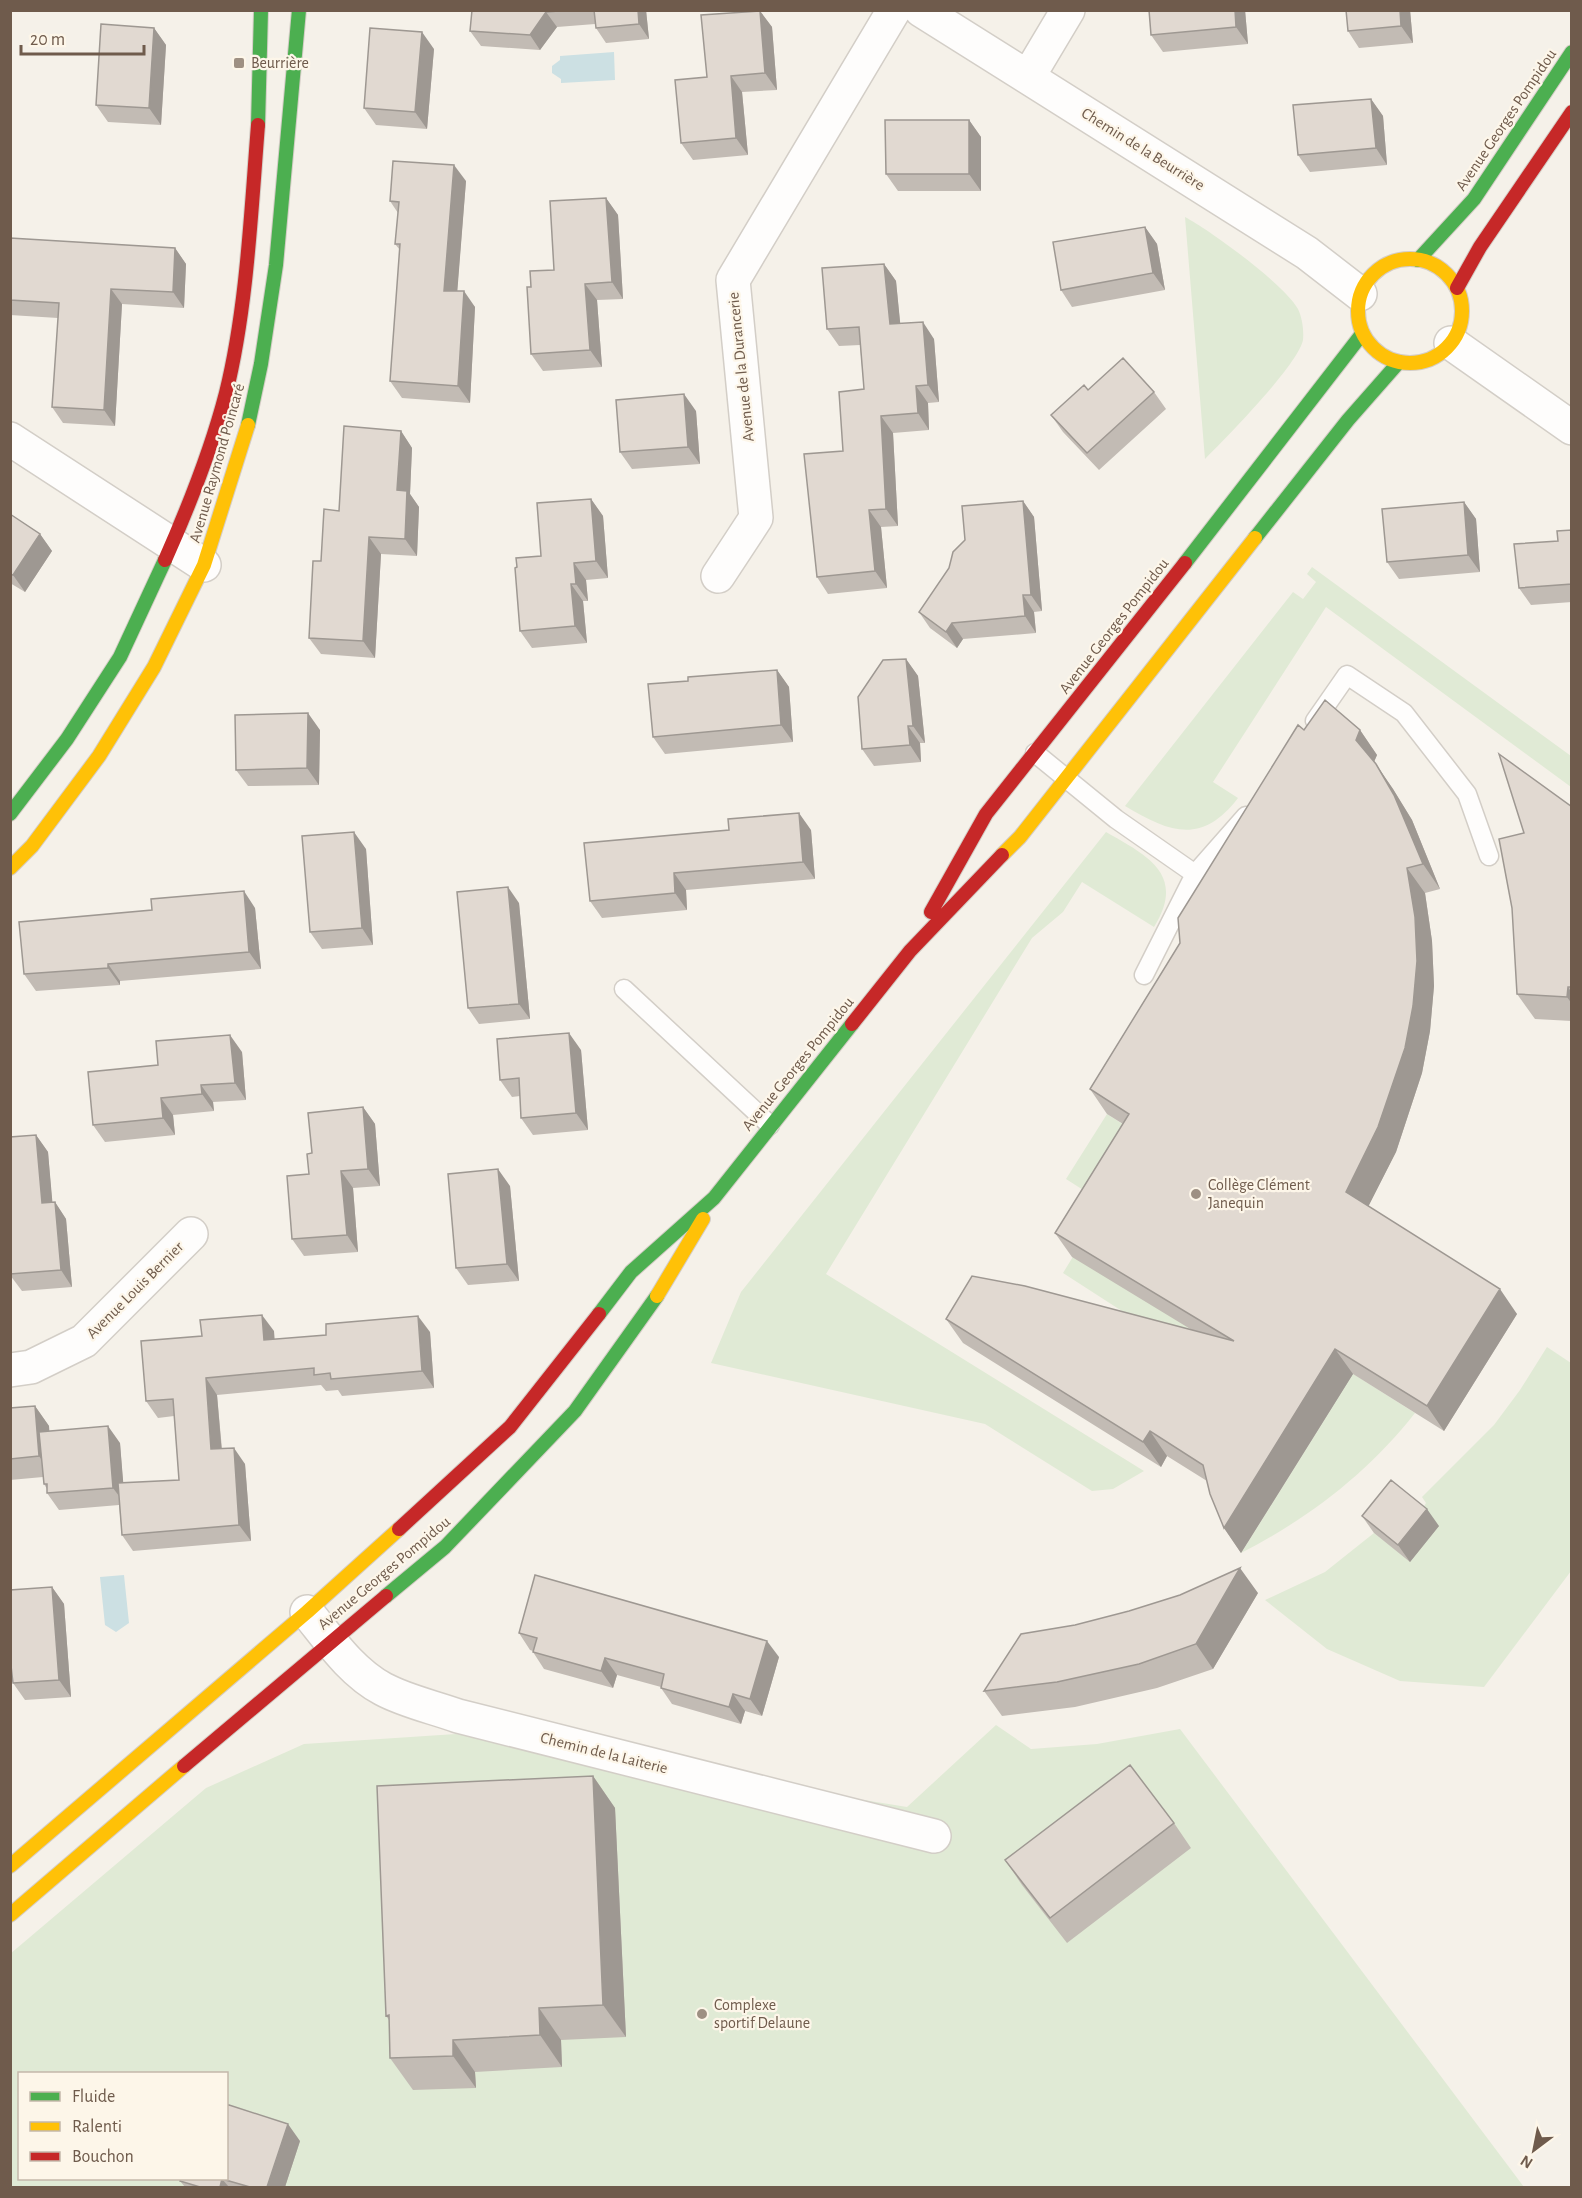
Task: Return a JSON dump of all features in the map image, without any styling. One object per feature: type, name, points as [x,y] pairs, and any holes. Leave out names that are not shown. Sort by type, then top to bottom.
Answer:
[{"type":"street","name":"Avenue Raymond Poincaré","points":[[10,814],[67,739],[120,657],[174,544],[195,494],[226,392],[237,337],[247,265],[258,121],[261,10]]},
{"type":"street","name":"Avenue Raymond Poincaré","points":[[10,868],[32,846],[99,756],[154,667],[204,565],[251,416],[261,364],[277,254],[299,10]]},
{"type":"street","name":"Avenue de la Durancerie","points":[[717,576],[756,518],[733,280],[894,10]]},
{"type":"street","name":"Chemin de la Beurrière","points":[[921,10],[1307,252],[1360,294]]},
{"type":"street","points":[[1028,77],[1068,10]]},
{"type":"street","name":"Avenue Georges Pompidou","points":[[1418,260],[1474,199],[1572,52]]},
{"type":"street","points":[[1457,288],[1480,247],[1572,112]]},
{"type":"street","points":[[1418,260],[1434,265],[1447,275],[1457,288],[1462,316],[1451,343],[1437,356],[1419,363],[1399,362],[1384,357],[1362,333],[1358,321],[1360,294],[1374,274],[1394,261],[1418,260]]},
{"type":"street","name":"Avenue Georges Pompidou","points":[[910,951],[986,814],[1362,333]]},
{"type":"street","points":[[1451,343],[1572,428]]},
{"type":"street","name":"Avenue Georges Pompidou","points":[[10,1915],[330,1641],[445,1547],[575,1411],[666,1283],[714,1198],[770,1125],[910,951],[1020,837],[1348,420],[1399,362]]},
{"type":"street","points":[[10,439],[204,565]]},
{"type":"street","name":"Avenue Georges Pompidou","points":[[10,1866],[307,1612],[510,1427],[631,1272],[714,1198]]},
{"type":"street","name":"Avenue Louis Bernier","points":[[10,1370],[31,1366],[84,1341],[191,1234]]},
{"type":"street","name":"Chemin de la Laiterie","points":[[307,1612],[330,1641],[362,1674],[384,1689],[458,1716],[934,1836]]},
{"type":"lane","points":[[1306,735],[1347,675],[1404,712],[1467,794],[1489,856]]},
{"type":"lane","points":[[1035,753],[1116,819],[1195,874]]},
{"type":"lane","points":[[1144,975],[1195,874],[1258,803]]},
{"type":"lane","points":[[624,989],[770,1125]]},
{"type":"green space","points":[[1185,217],[1212,234],[1278,286],[1298,309],[1303,328],[1303,340],[1288,366],[1260,401],[1205,459]]},
{"type":"green space","points":[[1312,567],[1571,756],[1571,787],[1326,607],[1213,782],[1238,798],[1225,813],[1211,823],[1185,830],[1157,823],[1125,806],[1293,592],[1303,599],[1316,582],[1307,574]]},
{"type":"green space","points":[[1106,832],[1147,858],[1164,880],[1166,893],[1163,909],[1154,927],[1082,882],[1063,912],[1032,938],[826,1274],[1144,1471],[1113,1489],[1092,1491],[985,1424],[711,1363],[741,1292]]},
{"type":"green space","points":[[1107,1114],[1146,1139],[1105,1204],[1066,1179]]},
{"type":"green space","points":[[1074,1255],[1231,1353],[1218,1373],[1063,1273]]},
{"type":"green space","points":[[1547,1347],[1571,1363],[1571,1571],[1484,1687],[1400,1681],[1327,1649],[1265,1600],[1325,1572],[1374,1533],[1410,1561],[1421,1511],[1426,1503],[1422,1497],[1494,1425],[1520,1390]]},
{"type":"green space","points":[[1328,1358],[1415,1413],[1378,1455],[1336,1492],[1290,1525],[1241,1553],[1329,1412]]},
{"type":"green space","name":"Complexe sportif Delaune","points":[[996,1725],[1031,1749],[1097,1744],[1180,1729],[1524,2187],[11,2187],[10,1954],[206,1788],[304,1744],[456,1734],[907,1807]]},
{"type":"shaded area","points":[[614,52],[615,80],[561,83],[561,79],[552,73],[552,66],[560,60],[560,56]]},
{"type":"shaded area","points":[[124,1575],[129,1623],[116,1632],[105,1625],[100,1577]]},
{"type":"building","points":[[472,10],[572,10],[546,12],[530,35],[470,31]]},
{"type":"building","points":[[594,10],[638,10],[639,24],[596,28]]},
{"type":"building","points":[[1149,10],[1235,10],[1236,27],[1151,35]]},
{"type":"building","points":[[1346,10],[1400,10],[1401,26],[1348,31]]},
{"type":"building","points":[[760,11],[765,73],[731,76],[736,138],[681,143],[675,80],[707,77],[701,15]]},
{"type":"building","points":[[101,24],[154,28],[149,108],[96,105]]},
{"type":"building","points":[[370,28],[422,32],[415,112],[364,108]]},
{"type":"building","points":[[1371,99],[1376,148],[1298,155],[1293,105]]},
{"type":"building","points":[[885,120],[969,120],[969,174],[886,174]]},
{"type":"building","points":[[393,161],[454,165],[444,291],[464,291],[458,386],[390,381],[400,244],[395,244],[399,202],[390,201]]},
{"type":"building","points":[[606,198],[612,282],[585,284],[590,350],[531,354],[527,287],[531,287],[530,271],[554,270],[550,201]]},
{"type":"building","points":[[1145,227],[1153,273],[1061,290],[1053,242]]},
{"type":"building","points":[[10,238],[175,248],[173,292],[111,289],[104,410],[52,407],[59,303],[10,300]]},
{"type":"building","points":[[884,264],[890,324],[923,322],[928,385],[916,386],[918,413],[881,416],[886,509],[869,510],[875,571],[817,577],[804,454],[843,451],[839,392],[864,389],[859,327],[827,329],[822,268]]},
{"type":"building","points":[[1123,358],[1154,392],[1087,453],[1051,415],[1084,385],[1088,390]]},
{"type":"building","points":[[684,394],[688,447],[620,452],[616,400]]},
{"type":"building","points":[[344,426],[401,431],[397,490],[407,491],[405,539],[369,537],[363,641],[309,638],[313,561],[321,561],[324,509],[339,511]]},
{"type":"building","points":[[591,499],[596,561],[574,563],[576,584],[571,584],[575,626],[520,631],[516,558],[541,556],[537,503]]},
{"type":"building","points":[[1023,501],[1031,595],[1023,595],[1025,616],[952,623],[946,632],[919,612],[949,568],[953,552],[965,540],[962,506]]},
{"type":"building","points":[[1464,502],[1468,555],[1387,562],[1382,509]]},
{"type":"building","points":[[10,514],[40,534],[13,575],[10,574]]},
{"type":"building","points":[[1572,530],[1572,584],[1519,588],[1514,544],[1558,541],[1557,531]]},
{"type":"building","points":[[906,659],[913,726],[908,726],[910,745],[862,749],[858,697],[883,660]]},
{"type":"building","points":[[777,670],[781,725],[653,737],[648,684],[688,681],[688,677]]},
{"type":"building","points":[[1325,700],[1360,730],[1356,740],[1376,764],[1394,795],[1423,864],[1407,868],[1415,917],[1417,961],[1413,1006],[1405,1048],[1378,1127],[1346,1192],[1500,1289],[1427,1406],[1335,1349],[1224,1528],[1210,1494],[1203,1465],[1150,1431],[1143,1442],[946,1319],[972,1276],[1025,1286],[1234,1341],[1055,1233],[1129,1114],[1090,1089],[1180,943],[1178,918],[1298,725],[1304,730]]},
{"type":"building","points":[[308,713],[307,768],[236,770],[235,715]]},
{"type":"building","points":[[1499,754],[1572,807],[1572,987],[1568,987],[1567,997],[1517,994],[1512,908],[1499,839],[1524,833]]},
{"type":"building","points":[[799,813],[803,862],[674,873],[675,893],[590,901],[584,843],[729,830],[728,819]]},
{"type":"building","points":[[354,832],[362,928],[310,932],[302,836]]},
{"type":"building","points":[[508,887],[519,1004],[468,1008],[457,892]]},
{"type":"building","points":[[244,891],[249,952],[108,964],[108,968],[24,974],[19,922],[152,910],[151,899]]},
{"type":"building","points":[[569,1033],[576,1113],[521,1118],[519,1078],[500,1080],[497,1039]]},
{"type":"building","points":[[230,1035],[235,1083],[201,1085],[202,1094],[161,1098],[163,1118],[93,1125],[88,1072],[158,1065],[156,1041]]},
{"type":"building","points":[[363,1107],[368,1169],[341,1171],[347,1235],[292,1239],[287,1176],[309,1174],[307,1154],[312,1153],[308,1113]]},
{"type":"building","points":[[36,1135],[42,1203],[55,1202],[61,1270],[10,1274],[10,1137]]},
{"type":"building","points":[[498,1169],[507,1264],[456,1268],[448,1174]]},
{"type":"building","points":[[262,1315],[264,1340],[326,1335],[326,1324],[418,1316],[422,1371],[331,1379],[330,1373],[314,1375],[314,1368],[206,1378],[211,1449],[234,1448],[239,1525],[122,1535],[118,1483],[179,1480],[173,1399],[146,1401],[141,1341],[202,1336],[200,1320]]},
{"type":"building","points":[[35,1406],[39,1456],[10,1459],[10,1408]]},
{"type":"building","points":[[108,1426],[113,1488],[47,1493],[47,1484],[44,1484],[39,1432]]},
{"type":"building","points":[[1391,1480],[1427,1509],[1398,1545],[1362,1516]]},
{"type":"building","points":[[1240,1568],[1196,1644],[1139,1664],[1057,1682],[984,1691],[1021,1634],[1075,1625],[1129,1611],[1180,1595]]},
{"type":"building","points":[[535,1575],[767,1641],[750,1699],[733,1694],[729,1707],[661,1688],[664,1674],[605,1658],[601,1671],[533,1652],[537,1638],[519,1633]]},
{"type":"building","points":[[52,1587],[59,1680],[13,1683],[10,1657],[10,1590]]},
{"type":"building","points":[[1130,1765],[1174,1823],[1050,1918],[1005,1860]]},
{"type":"building","points":[[593,1776],[603,2005],[539,2008],[540,2035],[453,2040],[453,2056],[390,2058],[389,2015],[386,2016],[377,1786]]},
{"type":"building","points":[[228,2105],[288,2124],[267,2187],[250,2187],[226,2180],[228,2180]]},
{"type":"building","points":[[222,2180],[220,2187],[200,2187],[180,2181]]},
{"type":"traffic: fast","points":[[258,125],[261,10]]},
{"type":"traffic: fast","points":[[248,425],[261,364],[276,265],[299,10]]},
{"type":"traffic: fast","points":[[1418,260],[1474,199],[1572,52]]},
{"type":"traffic: fast","points":[[1185,563],[1362,334]]},
{"type":"traffic: fast","points":[[1255,538],[1348,420],[1399,362]]},
{"type":"traffic: fast","points":[[10,814],[67,739],[120,657],[165,560]]},
{"type":"traffic: fast","points":[[599,1314],[631,1272],[714,1198],[852,1024]]},
{"type":"traffic: fast","points":[[386,1596],[445,1547],[575,1411],[657,1296]]},
{"type":"traffic: slow","points":[[1410,259],[1430,263],[1447,274],[1458,291],[1462,311],[1458,331],[1447,348],[1430,359],[1410,363],[1390,359],[1373,348],[1362,331],[1358,311],[1362,291],[1373,274],[1390,263],[1410,259]]},
{"type":"traffic: slow","points":[[10,868],[32,846],[99,756],[154,667],[204,565],[248,425]]},
{"type":"traffic: slow","points":[[1002,855],[1020,837],[1255,538]]},
{"type":"traffic: slow","points":[[657,1296],[703,1219]]},
{"type":"traffic: slow","points":[[10,1866],[307,1612],[399,1529]]},
{"type":"traffic: slow","points":[[10,1915],[184,1766]]},
{"type":"traffic: jam","points":[[1457,288],[1480,247],[1572,112]]},
{"type":"traffic: jam","points":[[165,560],[206,457],[220,415],[233,361],[244,294],[258,125]]},
{"type":"traffic: jam","points":[[931,912],[986,814],[1185,563]]},
{"type":"traffic: jam","points":[[852,1024],[910,951],[1002,855]]},
{"type":"traffic: jam","points":[[399,1529],[510,1427],[599,1314]]},
{"type":"traffic: jam","points":[[184,1766],[386,1596]]},
{"type":"place","name":"Beurrière","points":[[239,63]]},
{"type":"place","name":"Collège Clément Janequin","points":[[1196,1194]]},
{"type":"place","name":"Complexe sportif Delaune","points":[[702,2014]]}]
